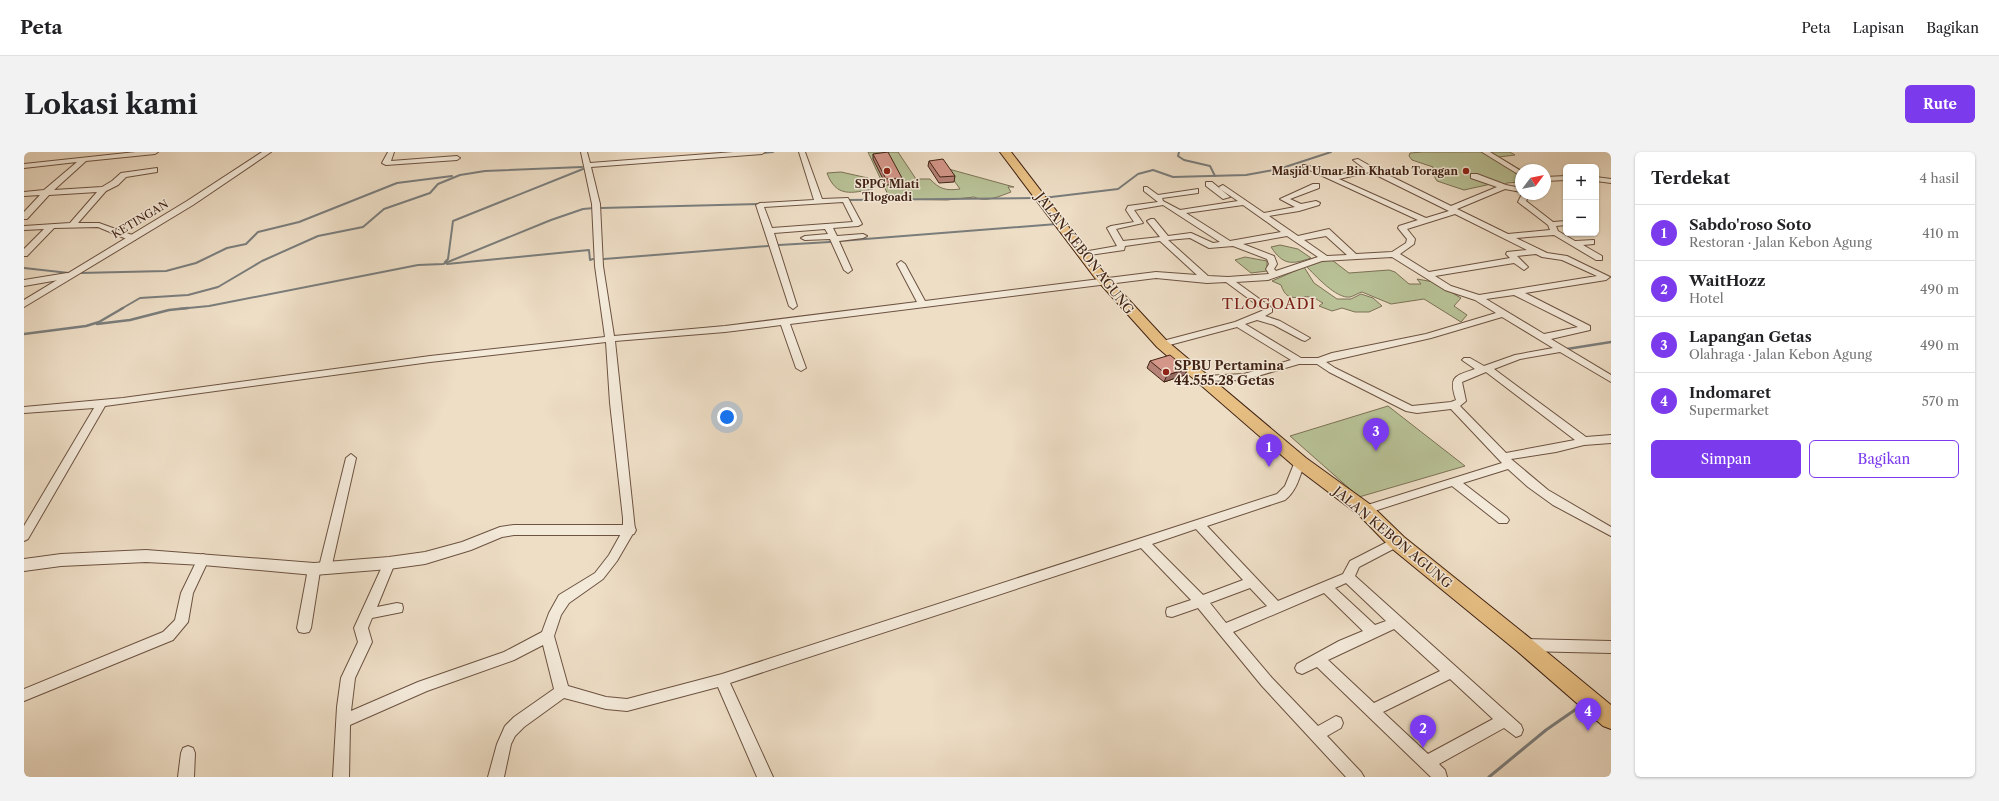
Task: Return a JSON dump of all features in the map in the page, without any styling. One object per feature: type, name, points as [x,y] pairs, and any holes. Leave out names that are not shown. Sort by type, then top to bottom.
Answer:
[{"type":"main road","name":"JALAN KEBON AGUNG","points":[[1005,152],[1105,282],[1145,328],[1162,344],[1300,462],[1365,510],[1397,542],[1524,645],[1611,719]]},
{"type":"street","points":[[24,166],[52,162],[85,160],[114,154],[155,152]]},
{"type":"street","points":[[134,172],[155,152]]},
{"type":"street","name":"KETINGAN","points":[[24,304],[67,276],[190,203],[266,152]]},
{"type":"street","points":[[391,152],[386,163],[457,158]]},
{"type":"street","points":[[562,691],[547,636],[559,604],[599,576],[629,530],[629,518],[615,403],[610,339],[599,266],[596,204],[584,152]]},
{"type":"street","points":[[586,165],[762,152]]},
{"type":"street","points":[[802,152],[819,202]]},
{"type":"street","points":[[1485,152],[1515,170]]},
{"type":"street","points":[[52,162],[56,153]]},
{"type":"street","points":[[24,216],[46,193],[85,160]]},
{"type":"street","points":[[1356,160],[1371,170],[1509,236],[1536,251],[1545,255],[1564,258],[1608,277]]},
{"type":"street","points":[[1305,166],[1424,220]]},
{"type":"street","points":[[72,225],[103,189],[115,183],[124,175],[134,172],[154,170]]},
{"type":"street","points":[[1332,178],[1371,170]]},
{"type":"street","points":[[1474,176],[1504,187],[1515,189]]},
{"type":"street","points":[[1551,179],[1563,178]]},
{"type":"street","points":[[1599,179],[1611,181]]},
{"type":"street","points":[[1209,184],[1235,204]]},
{"type":"street","points":[[1300,208],[1284,199],[1316,186]]},
{"type":"street","points":[[1223,187],[1326,259]]},
{"type":"street","points":[[24,410],[102,403],[430,359],[610,339],[665,336],[785,322],[1156,275],[1180,276],[1207,280],[1228,280],[1275,275],[1306,263],[1326,259],[1394,254],[1410,244],[1411,239],[1402,228],[1455,210],[1504,187]]},
{"type":"street","points":[[24,194],[98,188],[103,189]]},
{"type":"street","points":[[1147,190],[1164,203],[1226,243]]},
{"type":"street","points":[[1156,197],[1195,191]]},
{"type":"street","points":[[769,231],[858,224],[845,200],[760,205],[793,306]]},
{"type":"street","points":[[1522,200],[1522,202],[1553,228],[1599,258]]},
{"type":"street","points":[[1179,212],[1245,202]]},
{"type":"street","points":[[1121,244],[1110,229],[1113,227],[1139,222],[1130,209],[1164,203]]},
{"type":"street","points":[[1263,215],[1300,208],[1316,203]]},
{"type":"street","points":[[24,209],[33,208]]},
{"type":"street","points":[[1151,221],[1164,239],[1207,280]]},
{"type":"street","points":[[1509,236],[1553,228],[1563,224]]},
{"type":"street","points":[[24,228],[99,225],[132,238]]},
{"type":"street","points":[[828,226],[848,270]]},
{"type":"street","points":[[24,254],[51,227]]},
{"type":"street","points":[[1297,239],[1327,232],[1354,257]]},
{"type":"street","points":[[1235,244],[1288,233]]},
{"type":"street","points":[[1121,244],[1191,235],[1212,246],[1226,243],[1235,244],[1271,258],[1273,264],[1270,269],[1275,275]]},
{"type":"street","points":[[805,238],[863,236]]},
{"type":"street","points":[[1575,243],[1591,242]]},
{"type":"street","points":[[1083,254],[1118,249],[1121,248],[1121,244]]},
{"type":"street","points":[[1343,247],[1353,244]]},
{"type":"street","points":[[1524,267],[1510,254],[1536,251]]},
{"type":"street","points":[[1394,254],[1455,291],[1478,298],[1541,338],[1611,379]]},
{"type":"street","points":[[1428,275],[1515,260]]},
{"type":"street","points":[[901,264],[923,305]]},
{"type":"street","points":[[24,284],[67,276]]},
{"type":"street","points":[[1478,298],[1608,277]]},
{"type":"street","points":[[1162,344],[1238,324],[1258,317],[1269,310],[1228,280]]},
{"type":"street","points":[[1516,292],[1587,328],[1541,338]]},
{"type":"street","points":[[1204,379],[1244,377],[1299,361],[1319,361],[1332,356],[1428,336],[1502,314]]},
{"type":"street","points":[[1258,317],[1278,323],[1305,338]]},
{"type":"street","points":[[785,322],[801,368]]},
{"type":"street","points":[[1238,324],[1299,361]]},
{"type":"street","points":[[1319,361],[1332,370],[1410,410],[1417,410],[1458,403],[1461,399],[1457,388],[1457,381],[1485,368],[1518,357],[1561,349]]},
{"type":"street","points":[[1467,360],[1485,368],[1584,442]]},
{"type":"street","points":[[24,536],[102,403]]},
{"type":"street","points":[[1453,405],[1472,421],[1507,461],[1550,497],[1611,532]]},
{"type":"street","points":[[1365,510],[1454,482],[1507,461],[1584,442],[1611,438]]},
{"type":"street","points":[[304,628],[351,458]]},
{"type":"street","points":[[562,691],[606,703],[627,705],[722,680],[1144,543],[1286,494],[1300,462]]},
{"type":"street","points":[[1454,482],[1503,520]]},
{"type":"street","points":[[1198,524],[1276,607]]},
{"type":"street","points":[[24,565],[61,560],[117,556],[203,559],[320,569],[389,563],[444,554],[500,532],[514,530],[629,530]]},
{"type":"street","points":[[1224,630],[1276,607],[1327,588],[1348,577],[1354,564],[1397,542]]},
{"type":"street","points":[[1144,543],[1200,601],[1315,735],[1356,777]]},
{"type":"street","points":[[24,695],[168,636],[181,622],[188,593],[203,559]]},
{"type":"street","points":[[341,777],[345,721],[344,707],[348,678],[365,642],[361,628],[389,563]]},
{"type":"street","points":[[1348,577],[1516,730]]},
{"type":"street","points":[[1172,612],[1253,582]]},
{"type":"street","points":[[1327,588],[1373,632]]},
{"type":"street","points":[[367,614],[397,608]]},
{"type":"street","points":[[1302,668],[1396,622]]},
{"type":"street","points":[[345,721],[423,686],[509,656],[547,636]]},
{"type":"street","points":[[1524,645],[1611,647]]},
{"type":"street","points":[[1318,659],[1440,775]]},
{"type":"street","points":[[1373,710],[1451,672]]},
{"type":"street","points":[[722,680],[765,777]]},
{"type":"street","points":[[496,777],[504,744],[510,731],[562,691]]},
{"type":"street","points":[[1426,762],[1505,720]]},
{"type":"street","points":[[1315,735],[1336,723]]},
{"type":"street","points":[[186,777],[188,753]]},
{"type":"green space","points":[[868,152],[898,152],[916,179],[930,179],[940,187],[951,190],[960,189],[945,168],[1014,187],[1008,187],[1011,192],[988,199],[979,199],[974,197],[947,200],[890,199]]},
{"type":"green space","points":[[1510,152],[1515,155],[1499,157],[1515,166],[1515,182],[1507,183],[1504,185],[1491,184],[1464,190],[1437,181],[1434,176],[1433,167],[1412,160],[1409,156],[1410,153]]},
{"type":"green space","points":[[841,172],[868,178],[875,186],[873,189],[858,192],[846,192],[840,190],[835,187],[827,173]]},
{"type":"green space","points":[[1280,245],[1298,249],[1311,258],[1298,262],[1288,262],[1275,253],[1271,247]]},
{"type":"green space","points":[[1245,257],[1267,261],[1267,271],[1251,273],[1235,260]]},
{"type":"green space","points":[[1332,260],[1349,273],[1389,270],[1395,272],[1409,284],[1421,284],[1417,279],[1434,282],[1461,298],[1454,306],[1467,315],[1461,322],[1424,299],[1391,304],[1362,292],[1350,297],[1344,297],[1326,286],[1306,266],[1322,261]]},
{"type":"green space","points":[[1304,267],[1314,283],[1337,299],[1351,299],[1361,294],[1373,298],[1382,306],[1369,312],[1355,312],[1342,308],[1332,311],[1319,306],[1323,303],[1314,298],[1295,298],[1287,295],[1281,285],[1272,281]]},
{"type":"green space","points":[[1388,406],[1465,466],[1359,497],[1290,436]]},
{"type":"building","name":"SPPG Mlati Tlogoadi","points":[[888,152],[902,178],[886,179],[873,154]]},
{"type":"building","points":[[943,159],[955,176],[940,177],[929,161]]},
{"type":"building","points":[[1170,355],[1187,369],[1167,375],[1150,361]]},
{"type":"waterway","points":[[761,153],[773,152]]},
{"type":"waterway","points":[[1179,152],[1178,156],[1184,160],[1210,166],[1215,176]]},
{"type":"waterway","points":[[1215,176],[1246,175],[1279,169],[1331,152]]},
{"type":"waterway","points":[[121,309],[140,298],[188,295],[218,287],[262,261],[318,236],[363,227],[384,209],[430,193],[438,184],[460,175],[485,171],[582,167]]},
{"type":"waterway","points":[[445,262],[448,259],[453,221],[583,169]]},
{"type":"waterway","points":[[1043,198],[1118,189],[1138,174],[1153,170],[1173,177],[1215,176]]},
{"type":"waterway","points":[[79,273],[166,271],[196,263],[227,248],[246,244],[258,232],[299,222],[397,183],[452,176]]},
{"type":"waterway","points":[[847,200],[1037,198]]},
{"type":"waterway","points":[[601,208],[759,204]]},
{"type":"waterway","points":[[184,308],[209,306],[418,265],[443,264],[551,220],[583,209],[594,208]]},
{"type":"waterway","points":[[840,241],[1057,224]]},
{"type":"waterway","points":[[779,245],[830,242]]},
{"type":"waterway","points":[[604,259],[768,246]]},
{"type":"waterway","points":[[447,264],[589,250],[590,260],[593,259]]},
{"type":"waterway","points":[[24,268],[69,273]]},
{"type":"waterway","points":[[24,334],[86,326],[99,322],[123,308]]},
{"type":"waterway","points":[[97,324],[130,320],[169,310],[184,308]]},
{"type":"waterway","points":[[178,309],[184,308]]},
{"type":"waterway","points":[[1567,349],[1611,342]]},
{"type":"waterway","points":[[1489,777],[1546,730],[1582,705]]},
{"type":"place","name":"SPPG Mlati Tlogoadi","points":[[887,171]]},
{"type":"place","name":"Masjid Umar Bin Khatab Toragan","points":[[1466,171]]},
{"type":"place","name":"SPBU Pertamina 44.555.28 Getas","points":[[1166,372]]},
{"type":"place","name":"Lapangan Getas","points":[[1376,451]]},
{"type":"place","name":"Sabdo'roso Soto","points":[[1269,467]]},
{"type":"place","name":"Indomaret","points":[[1588,731]]},
{"type":"place","name":"WaitHozz","points":[[1423,748]]},
{"type":"district","name":"TLOGOADI","points":[[1269,303]]}]
